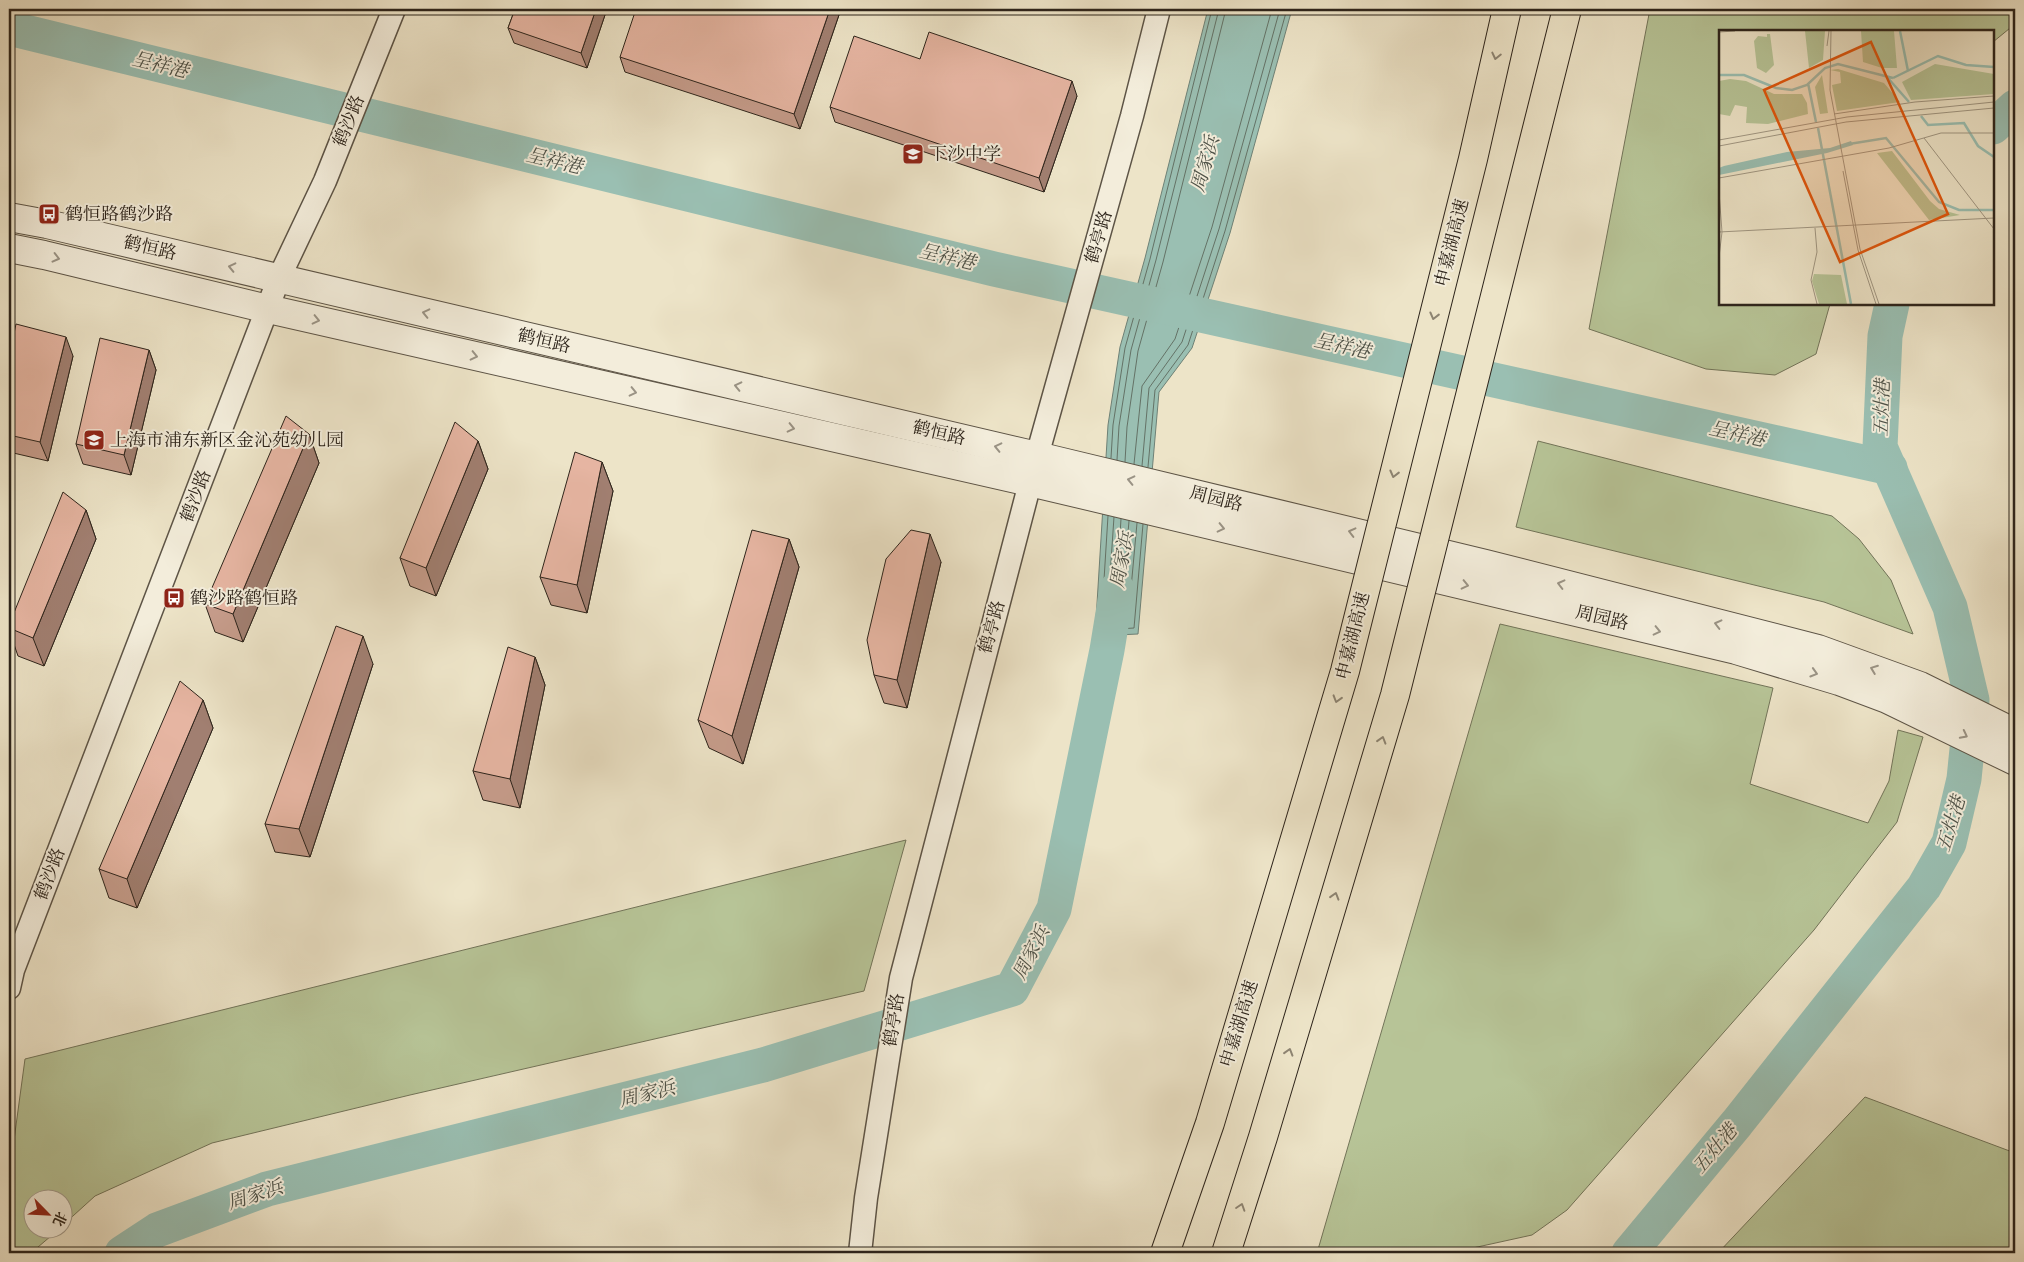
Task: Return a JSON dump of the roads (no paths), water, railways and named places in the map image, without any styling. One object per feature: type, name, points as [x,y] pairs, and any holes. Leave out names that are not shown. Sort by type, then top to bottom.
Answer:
[{"type":"highway","name":"申嘉湖高速","points":[[1165,1253],[1210,1122],[1345,672],[1473,159],[1507,9]]},
{"type":"highway","points":[[1226,1253],[1266,1127],[1395,696],[1567,9]]},
{"type":"street","name":"鹤沙路","points":[[9,988],[13,970],[279,278],[325,181],[394,9]]},
{"type":"street","name":"鹤亭路","points":[[860,1253],[866,1198],[901,978],[1034,469],[1132,116],[1159,9]]},
{"type":"street","name":"鹤恒路","points":[[9,217],[47,224],[279,278],[1077,481],[1176,503]]},
{"type":"street","name":"鹤恒路","points":[[9,248],[44,254],[268,309],[1034,469]]},
{"type":"street","name":"周园路","points":[[1176,503],[1486,564],[1818,649],[1920,686],[2015,733]]},
{"type":"street","name":"周园路","points":[[1176,503],[1736,650],[1839,681],[1920,714],[2015,761]]},
{"type":"water","points":[[1208,9],[1292,9],[1230,233],[1192,348],[1159,392],[1138,634],[1095,636],[1108,425],[1120,347],[1145,258]]},
{"type":"waterway","name":"呈祥港","points":[[9,28],[994,269],[1890,468]]},
{"type":"waterway","name":"五灶港","points":[[1994,126],[2015,107]]},
{"type":"waterway","name":"五灶港","points":[[1629,1253],[1737,1123],[1924,887],[1949,843],[1964,779],[1972,700],[1950,607],[1880,447],[1885,336],[1892,305]]},
{"type":"waterway","name":"周家浜","points":[[122,1253],[157,1230],[267,1189],[763,1065],[1012,989],[1054,909],[1107,650],[1117,589]]},
{"type":"place","name":"下沙中学","points":[[913,154]]},
{"type":"place","name":"鹤恒路鹤沙路","points":[[49,214]]},
{"type":"place","name":"上海市浦东新区金沁苑幼儿园","points":[[94,440]]},
{"type":"place","name":"鹤沙路鹤恒路","points":[[174,598]]}]
